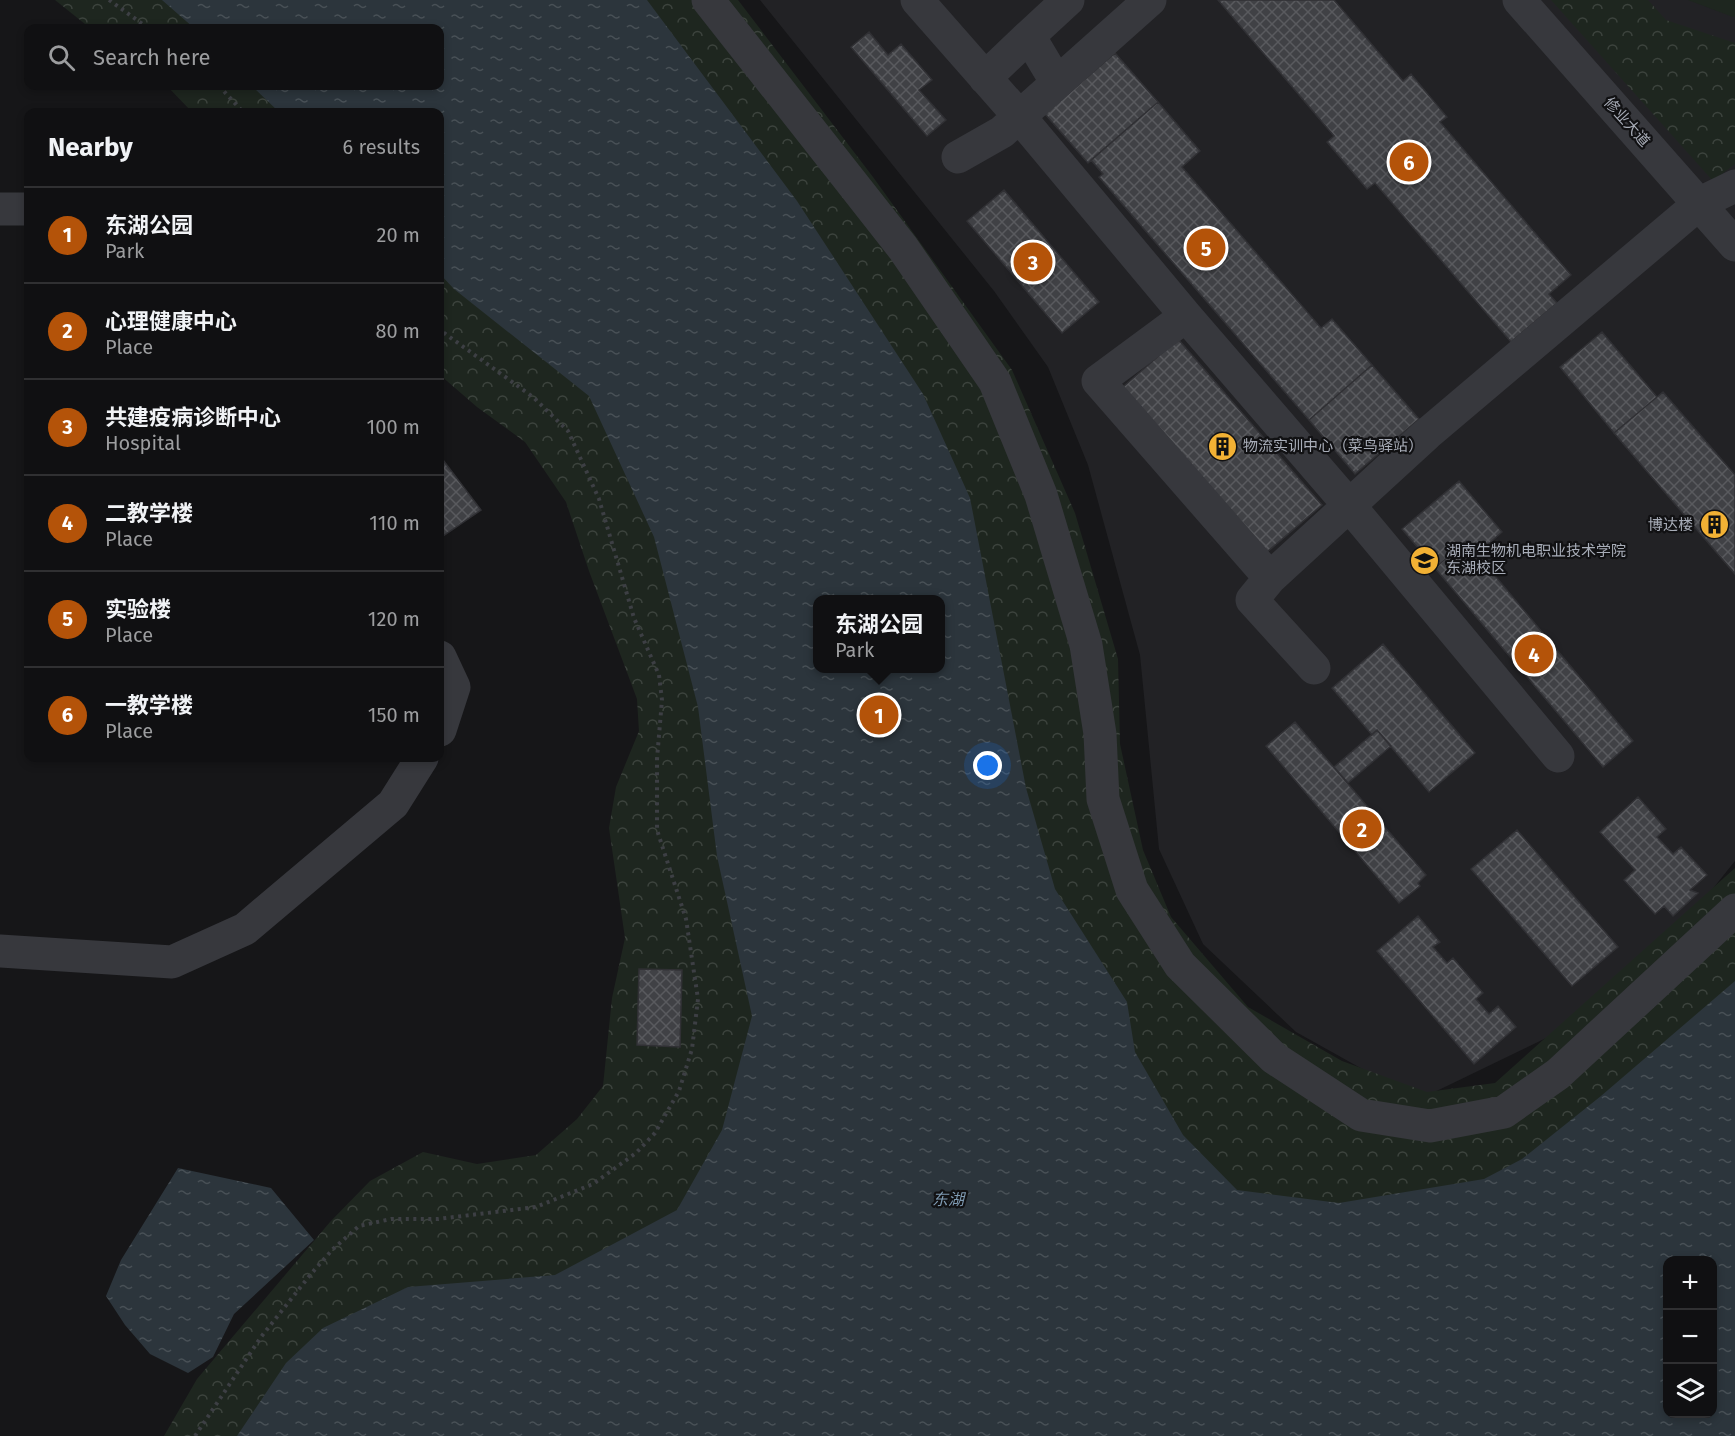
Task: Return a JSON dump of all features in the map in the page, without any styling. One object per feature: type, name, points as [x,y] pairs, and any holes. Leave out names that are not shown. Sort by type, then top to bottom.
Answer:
[{"type":"street","points":[[708,0],[903,248],[995,382],[1041,495],[1086,645],[1100,734],[1103,799],[1132,890],[1180,965],[1274,1058],[1361,1115],[1430,1126],[1504,1112],[1558,1074],[1735,910]]},
{"type":"street","points":[[917,0],[1348,504],[1558,756]]},
{"type":"street","points":[[985,78],[1068,0]]},
{"type":"street","points":[[958,157],[1002,132],[1150,0]]},
{"type":"street","name":"修业大道","points":[[1519,0],[1735,245]]},
{"type":"street","points":[[1029,36],[1057,83]]},
{"type":"street","points":[[1314,668],[1252,600],[1270,578],[1348,504],[1427,434],[1700,203],[1735,186]]},
{"type":"street","points":[[0,209],[24,209]]},
{"type":"street","points":[[1186,316],[1098,381],[1270,578]]},
{"type":"street","points":[[444,666],[454,687],[444,718]]},
{"type":"street","points":[[0,951],[172,962],[245,929],[393,804],[419,762]]},
{"type":"path","points":[[109,0],[142,24]]},
{"type":"path","points":[[223,90],[239,108]]},
{"type":"path","points":[[195,1436],[261,1337],[333,1249],[359,1226],[391,1219],[438,1219],[536,1207],[593,1184],[636,1153],[655,1133],[679,1091],[692,1049],[698,999],[686,919],[657,830],[657,759],[662,700],[659,675],[634,618],[599,499],[568,431],[533,398],[444,333]]},
{"type":"shaded area","name":"湖南生物机电职业技术学院 东湖校区","points":[[760,0],[1735,0],[1735,861],[1698,907],[1577,1023],[1418,1100],[1296,1032],[1203,944],[1159,849],[1140,655],[1088,465],[1048,367],[994,291]]},
{"type":"green space","name":"东湖","points":[[55,0],[738,0],[873,177],[1012,370],[1075,513],[1118,659],[1120,744],[1143,850],[1171,917],[1248,1007],[1342,1061],[1427,1092],[1495,1083],[1735,868],[1735,1436],[164,1436],[197,1379],[330,1222],[370,1181],[423,1152],[477,1164],[536,1155],[577,1119],[603,1086],[612,998],[625,938],[609,828],[616,787],[639,731],[637,699],[566,502],[525,442],[477,407],[444,378],[444,108],[188,108],[171,90],[444,90],[444,24],[85,24]]},
{"type":"green space","points":[[1551,0],[1648,0],[1666,20],[1735,43],[1735,164],[1713,181]]},
{"type":"green space","points":[[1688,0],[1735,0],[1735,17],[1733,17]]},
{"type":"water","name":"东湖","points":[[162,0],[647,0],[797,201],[923,394],[970,498],[1026,788],[1055,889],[1127,1002],[1135,1052],[1183,1135],[1237,1190],[1339,1203],[1484,1179],[1522,1159],[1601,1096],[1735,981],[1735,1436],[237,1436],[286,1363],[323,1328],[408,1287],[555,1275],[677,1210],[722,1130],[752,1016],[717,856],[698,707],[654,537],[589,396],[454,289],[444,278],[444,108],[275,108],[256,90],[444,90],[444,24],[189,24]]},
{"type":"water","points":[[178,1168],[271,1188],[314,1240],[234,1314],[213,1357],[188,1373],[150,1354],[125,1325],[106,1296],[121,1260]]},
{"type":"building","points":[[1218,0],[1334,0],[1403,81],[1411,74],[1447,117],[1440,122],[1571,275],[1549,294],[1557,303],[1511,342],[1375,183],[1367,189],[1327,142],[1334,136]]},
{"type":"building","points":[[869,32],[888,55],[901,44],[932,80],[919,90],[946,120],[927,136],[851,47]]},
{"type":"building","points":[[1115,53],[1158,102],[1088,163],[1045,114]]},
{"type":"building","points":[[1158,102],[1200,151],[1182,167],[1321,328],[1332,319],[1372,365],[1309,420],[1099,177],[1103,174],[1091,160]]},
{"type":"building","points":[[1004,190],[1099,302],[1062,333],[967,221]]},
{"type":"building","points":[[1602,332],[1657,397],[1614,433],[1560,367]]},
{"type":"building","name":"物流实训中心（菜鸟驿站）","points":[[1178,339],[1322,505],[1267,552],[1123,387]]},
{"type":"building","points":[[1372,365],[1419,419],[1355,474],[1309,420]]},
{"type":"building","name":"博达楼","points":[[1663,392],[1735,475],[1735,574],[1614,433]]},
{"type":"building","points":[[444,461],[481,510],[444,535]]},
{"type":"building","points":[[1459,481],[1502,532],[1477,554],[1466,541],[1435,568],[1402,529]]},
{"type":"building","points":[[1466,541],[1633,741],[1603,767],[1435,568]]},
{"type":"building","points":[[1383,644],[1475,753],[1429,792],[1377,730],[1372,735],[1332,688]]},
{"type":"building","points":[[1295,722],[1426,875],[1418,883],[1420,886],[1399,903],[1266,746]]},
{"type":"building","points":[[1377,730],[1391,746],[1348,783],[1334,767]]},
{"type":"building","points":[[1638,797],[1666,829],[1657,837],[1673,854],[1681,847],[1707,875],[1690,890],[1698,893],[1673,916],[1664,906],[1655,914],[1624,880],[1635,870],[1600,832]]},
{"type":"building","points":[[1517,830],[1618,947],[1572,986],[1471,869]]},
{"type":"building","points":[[1418,916],[1440,942],[1433,947],[1447,963],[1453,958],[1483,993],[1476,999],[1489,1014],[1498,1006],[1516,1027],[1474,1064],[1377,951]]},
{"type":"building","points":[[639,969],[682,970],[680,1047],[637,1045]]},
{"type":"place","name":"一教学楼","points":[[1409,162]]},
{"type":"place","name":"实验楼","points":[[1206,248]]},
{"type":"place","name":"共建疫病诊断中心","points":[[1033,262]]},
{"type":"place","name":"物流实训中心（菜鸟驿站）","points":[[1222,446]]},
{"type":"place","name":"博达楼","points":[[1714,525]]},
{"type":"place","name":"湖南生物机电职业技术学院 东湖校区","points":[[1425,560]]},
{"type":"place","name":"二教学楼","points":[[1534,654]]},
{"type":"place","name":"东湖公园","points":[[879,715]]},
{"type":"place","name":"心理健康中心","points":[[1362,829]]}]
